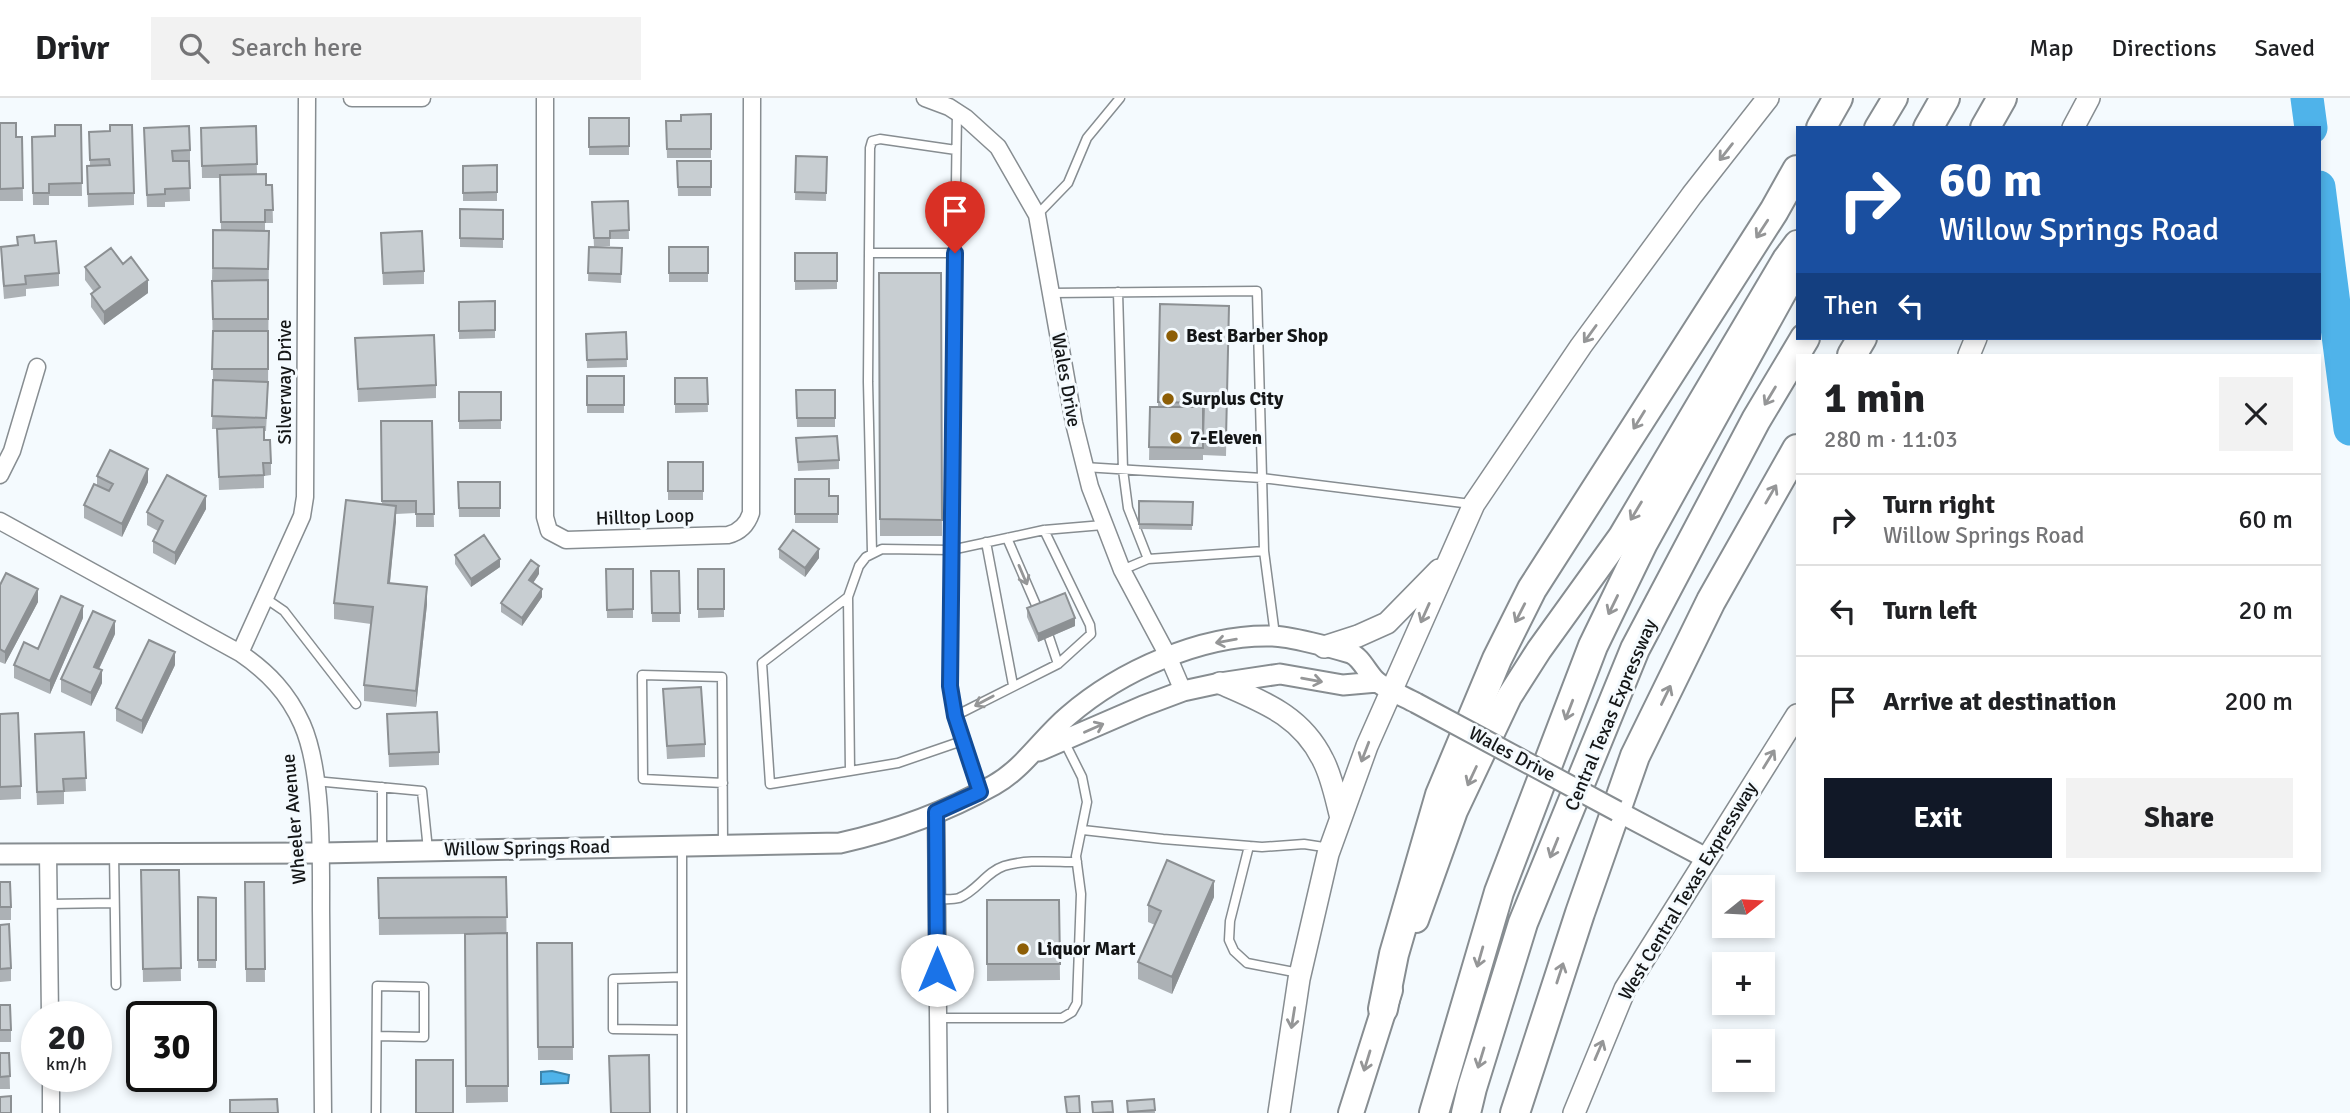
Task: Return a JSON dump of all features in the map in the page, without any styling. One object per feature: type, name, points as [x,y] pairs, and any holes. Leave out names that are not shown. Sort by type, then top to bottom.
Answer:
[{"type":"highway","points":[[1822,126],[1838,98]]},
{"type":"highway","points":[[1929,126],[1945,98]]},
{"type":"highway","points":[[1985,126],[2002,98]]},
{"type":"highway","points":[[1383,1009],[1394,954],[1440,794],[1497,659],[1532,589],[1774,211],[1796,172]]},
{"type":"highway","points":[[1434,1113],[1499,892],[1593,646],[1643,543],[1796,267]]},
{"type":"highway","name":"Central Texas Expressway","points":[[1466,1113],[1523,923],[1635,649],[1756,420],[1804,340]]},
{"type":"highway","name":"Central Texas Expressway","points":[[1515,1113],[1635,756],[1711,601],[1796,451]]},
{"type":"highway","points":[[1525,1113],[1541,1033]]},
{"type":"main road","points":[[1279,1113],[1301,974],[1330,848],[1367,746],[1384,686],[1474,504],[1581,346],[1692,195],[1768,98]]},
{"type":"main road","points":[[1878,126],[1895,98]]},
{"type":"main road","points":[[2074,126],[2089,98]]},
{"type":"main road","points":[[1351,1113],[1383,1009],[1455,811],[1509,697],[1539,650],[1621,536],[1796,244]]},
{"type":"main road","points":[[1324,647],[1387,623],[1448,561]]},
{"type":"main road","points":[[1220,683],[1277,708],[1303,729],[1324,760],[1341,818]]},
{"type":"main road","name":"West Central Texas Expressway","points":[[1574,1113],[1625,989],[1796,717]]},
{"type":"street","name":"Silverway Drive","points":[[240,653],[302,516],[305,496],[307,98]]},
{"type":"street","points":[[352,98],[422,98]]},
{"type":"street","name":"Hilltop Loop","points":[[545,98],[545,517],[549,531],[566,540],[728,536],[748,523],[751,513],[752,98]]},
{"type":"street","name":"Wales Drive","points":[[925,98],[951,106],[998,148],[1037,215],[1073,423],[1084,467],[1103,525],[1122,570],[1168,656],[1183,691]]},
{"type":"street","points":[[0,475],[12,451],[37,367]]},
{"type":"street","name":"Wheeler Avenue","points":[[0,521],[240,653],[262,669],[288,696],[306,735],[315,781],[321,853],[323,1113]]},
{"type":"street","name":"Willow Springs Road","points":[[0,854],[321,853],[840,844],[889,832],[996,784],[1031,755],[1067,716],[1106,688],[1168,656],[1215,643],[1275,635],[1353,654],[1384,686]]},
{"type":"street","name":"Willow Springs Road","points":[[1031,755],[1143,706],[1183,691],[1220,683],[1280,674],[1343,685],[1384,686]]},
{"type":"street","name":"Wales Drive","points":[[1384,686],[1706,858]]},
{"type":"street","points":[[936,812],[939,1113]]},
{"type":"street","points":[[48,853],[50,1001]]},
{"type":"street","points":[[51,1092],[51,1113]]},
{"type":"lane","points":[[1037,215],[1068,183],[1087,138],[1120,98]]},
{"type":"lane","points":[[951,106],[956,150],[950,686],[962,741],[980,792]]},
{"type":"lane","points":[[872,552],[868,382],[870,148],[872,141],[880,139],[956,150]]},
{"type":"lane","points":[[869,253],[955,253]]},
{"type":"lane","points":[[1051,292],[1257,291],[1264,551],[1275,635]]},
{"type":"lane","points":[[1118,292],[1123,470],[1128,508],[1149,559]]},
{"type":"lane","points":[[1084,467],[1262,478],[1474,504]]},
{"type":"lane","points":[[850,771],[848,597],[859,566],[872,552],[951,550],[1044,530],[1103,525]]},
{"type":"lane","points":[[955,716],[1058,664],[1091,634],[1090,625],[1044,530]]},
{"type":"lane","points":[[1007,538],[1039,612]]},
{"type":"lane","points":[[986,542],[1013,685]]},
{"type":"lane","points":[[1122,570],[1149,559],[1264,551]]},
{"type":"lane","points":[[848,597],[762,663],[770,784],[898,763],[962,741]]},
{"type":"lane","points":[[265,598],[284,611],[356,704]]},
{"type":"lane","points":[[1049,637],[1058,664]]},
{"type":"lane","points":[[723,783],[643,779],[642,675],[722,677],[723,783],[723,845]]},
{"type":"lane","points":[[938,1018],[1062,1018],[1072,1012],[1077,1003],[1081,948],[1077,846],[1083,830],[1087,802],[1086,788],[1064,741]]},
{"type":"lane","points":[[315,781],[422,791],[428,850]]},
{"type":"lane","points":[[382,787],[382,851]]},
{"type":"lane","points":[[1083,830],[1249,846],[1304,844],[1330,848]]},
{"type":"lane","points":[[682,845],[682,1113]]},
{"type":"lane","points":[[1249,846],[1230,921],[1229,940],[1234,951],[1247,962],[1301,974]]},
{"type":"lane","points":[[114,853],[116,985]]},
{"type":"lane","points":[[937,899],[961,897],[1004,866],[1077,862]]},
{"type":"lane","points":[[48,904],[114,903]]},
{"type":"lane","points":[[682,977],[613,978],[614,1029],[682,1030]]},
{"type":"lane","points":[[376,1113],[377,986],[424,987],[424,1037],[377,1036]]},
{"type":"water","points":[[552,1071],[569,1075],[568,1083],[541,1084],[541,1072]]},
{"type":"building","points":[[711,114],[711,149],[667,149],[666,121],[681,121],[681,115]]},
{"type":"building","points":[[589,118],[629,118],[629,146],[589,147]]},
{"type":"building","points":[[0,123],[16,123],[16,137],[22,137],[23,188],[0,189]]},
{"type":"building","points":[[55,125],[81,125],[82,183],[49,184],[49,193],[33,193],[32,137],[55,136]]},
{"type":"building","points":[[110,125],[132,125],[134,193],[88,194],[87,166],[110,165],[109,159],[90,160],[89,132],[110,131]]},
{"type":"building","points":[[189,126],[190,150],[172,151],[173,161],[189,161],[190,188],[165,189],[165,194],[147,195],[144,128]]},
{"type":"building","points":[[256,126],[257,164],[202,166],[201,128]]},
{"type":"building","points":[[796,156],[827,157],[826,193],[795,192]]},
{"type":"building","points":[[677,161],[711,161],[711,187],[678,187]]},
{"type":"building","points":[[497,165],[497,192],[463,193],[463,166]]},
{"type":"building","points":[[266,174],[266,185],[272,185],[273,210],[265,210],[265,222],[221,222],[220,175]]},
{"type":"building","points":[[628,201],[629,230],[610,231],[610,238],[594,238],[592,202]]},
{"type":"building","points":[[460,209],[503,210],[503,239],[460,238]]},
{"type":"building","points":[[213,230],[269,231],[268,269],[213,268]]},
{"type":"building","points":[[422,231],[424,271],[383,273],[381,233]]},
{"type":"building","points":[[34,235],[35,243],[56,241],[59,273],[25,276],[26,284],[4,286],[1,247],[18,245],[17,237]]},
{"type":"building","points":[[589,247],[622,248],[621,274],[588,273]]},
{"type":"building","points":[[669,247],[708,247],[708,273],[669,273]]},
{"type":"building","points":[[111,248],[123,264],[131,257],[148,280],[104,312],[91,294],[100,287],[85,267]]},
{"type":"building","points":[[795,253],[837,253],[837,281],[795,281]]},
{"type":"building","points":[[879,273],[941,273],[942,520],[880,519]]},
{"type":"building","points":[[268,280],[268,319],[213,319],[212,281]]},
{"type":"building","points":[[495,301],[495,330],[459,331],[459,302]]},
{"type":"building","points":[[1160,304],[1229,306],[1226,439],[1203,439],[1204,403],[1158,402]]},
{"type":"building","points":[[213,331],[268,331],[268,369],[212,369]]},
{"type":"building","points":[[626,332],[627,359],[587,360],[586,334]]},
{"type":"building","points":[[434,335],[436,385],[358,389],[355,338]]},
{"type":"building","points":[[587,376],[624,376],[624,405],[587,405]]},
{"type":"building","points":[[675,378],[707,378],[708,404],[675,404]]},
{"type":"building","points":[[213,380],[268,382],[266,418],[212,416]]},
{"type":"building","points":[[796,390],[835,390],[835,418],[797,418]]},
{"type":"building","points":[[459,392],[501,392],[501,420],[459,421]]},
{"type":"building","name":"7-Eleven","points":[[1150,407],[1203,407],[1203,448],[1149,447]]},
{"type":"building","points":[[381,421],[432,421],[434,514],[416,514],[416,501],[382,501]]},
{"type":"building","points":[[264,427],[264,440],[270,440],[271,463],[263,463],[264,475],[219,477],[217,429]]},
{"type":"building","points":[[837,436],[839,460],[798,462],[796,438]]},
{"type":"building","points":[[110,450],[148,469],[122,524],[84,505],[94,484],[109,491],[113,484],[97,476]]},
{"type":"building","points":[[668,462],[703,462],[703,491],[668,491]]},
{"type":"building","points":[[167,475],[206,496],[175,553],[153,541],[163,521],[147,512]]},
{"type":"building","points":[[795,479],[829,479],[829,496],[838,496],[838,514],[795,514]]},
{"type":"building","points":[[458,482],[500,482],[500,508],[459,508]]},
{"type":"building","points":[[346,500],[396,506],[388,583],[427,587],[416,691],[364,685],[373,607],[334,603]]},
{"type":"building","name":"7-Eleven","points":[[1139,501],[1193,502],[1192,525],[1139,524]]},
{"type":"building","points":[[793,530],[819,549],[805,568],[779,549]]},
{"type":"building","points":[[484,535],[500,559],[471,579],[455,555]]},
{"type":"building","points":[[531,560],[539,566],[529,580],[542,589],[522,618],[501,603]]},
{"type":"building","points":[[606,569],[633,569],[633,609],[607,610]]},
{"type":"building","points":[[698,569],[724,569],[724,609],[698,609]]},
{"type":"building","points":[[651,571],[679,571],[680,613],[652,613]]},
{"type":"building","points":[[6,573],[38,589],[5,652],[0,649],[0,585]]},
{"type":"building","points":[[1065,593],[1075,618],[1038,634],[1027,608]]},
{"type":"building","points":[[61,596],[83,606],[50,681],[14,665],[24,642],[38,649]]},
{"type":"building","points":[[93,611],[115,621],[94,667],[102,670],[91,693],[61,679]]},
{"type":"building","points":[[149,640],[175,652],[142,721],[116,708]]},
{"type":"building","points":[[701,687],[705,744],[667,746],[663,689]]},
{"type":"building","points":[[437,712],[439,752],[389,754],[387,714]]},
{"type":"building","points":[[18,713],[21,786],[0,787],[0,714]]},
{"type":"building","points":[[84,732],[86,778],[63,779],[64,791],[37,792],[35,734]]},
{"type":"building","points":[[1167,860],[1214,881],[1172,977],[1138,962],[1161,911],[1148,905]]},
{"type":"building","points":[[141,870],[179,870],[181,968],[143,969]]},
{"type":"building","points":[[506,877],[507,917],[379,918],[378,878]]},
{"type":"building","points":[[0,882],[10,882],[11,907],[0,907]]},
{"type":"building","points":[[245,882],[264,882],[265,969],[246,969]]},
{"type":"building","points":[[198,897],[216,898],[216,960],[198,960]]},
{"type":"building","name":"Liquor Mart","points":[[987,900],[1059,900],[1060,964],[987,964]]},
{"type":"building","points":[[9,924],[11,968],[0,969],[0,925]]},
{"type":"building","points":[[507,933],[508,1086],[466,1086],[465,934]]},
{"type":"building","points":[[537,943],[572,943],[573,1047],[538,1047]]},
{"type":"building","points":[[0,1005],[10,1005],[11,1030],[0,1030]]},
{"type":"building","points":[[0,1053],[9,1053],[10,1076],[0,1077]]},
{"type":"building","points":[[649,1055],[650,1113],[611,1113],[609,1056]]},
{"type":"building","points":[[416,1060],[453,1060],[453,1113],[416,1113]]},
{"type":"building","points":[[11,1096],[11,1113],[0,1113],[0,1097]]},
{"type":"building","points":[[1079,1096],[1080,1113],[1067,1113],[1065,1097]]},
{"type":"building","points":[[277,1099],[278,1113],[230,1113],[230,1100]]},
{"type":"building","points":[[1154,1099],[1155,1110],[1128,1112],[1127,1101]]},
{"type":"building","points":[[1112,1101],[1113,1112],[1093,1113],[1092,1102]]},
{"type":"waterway","points":[[2307,98],[2311,126]]},
{"type":"waterway","points":[[2321,203],[2350,429]]},
{"type":"place","name":"Best Barber Shop","points":[[1172,336]]},
{"type":"place","name":"Surplus City","points":[[1168,399]]},
{"type":"place","name":"7-Eleven","points":[[1176,438]]},
{"type":"place","name":"Liquor Mart","points":[[1023,949]]},
{"type":"route","points":[[937,970],[936,812],[980,792],[962,741],[951,702],[950,686],[955,253]]}]
